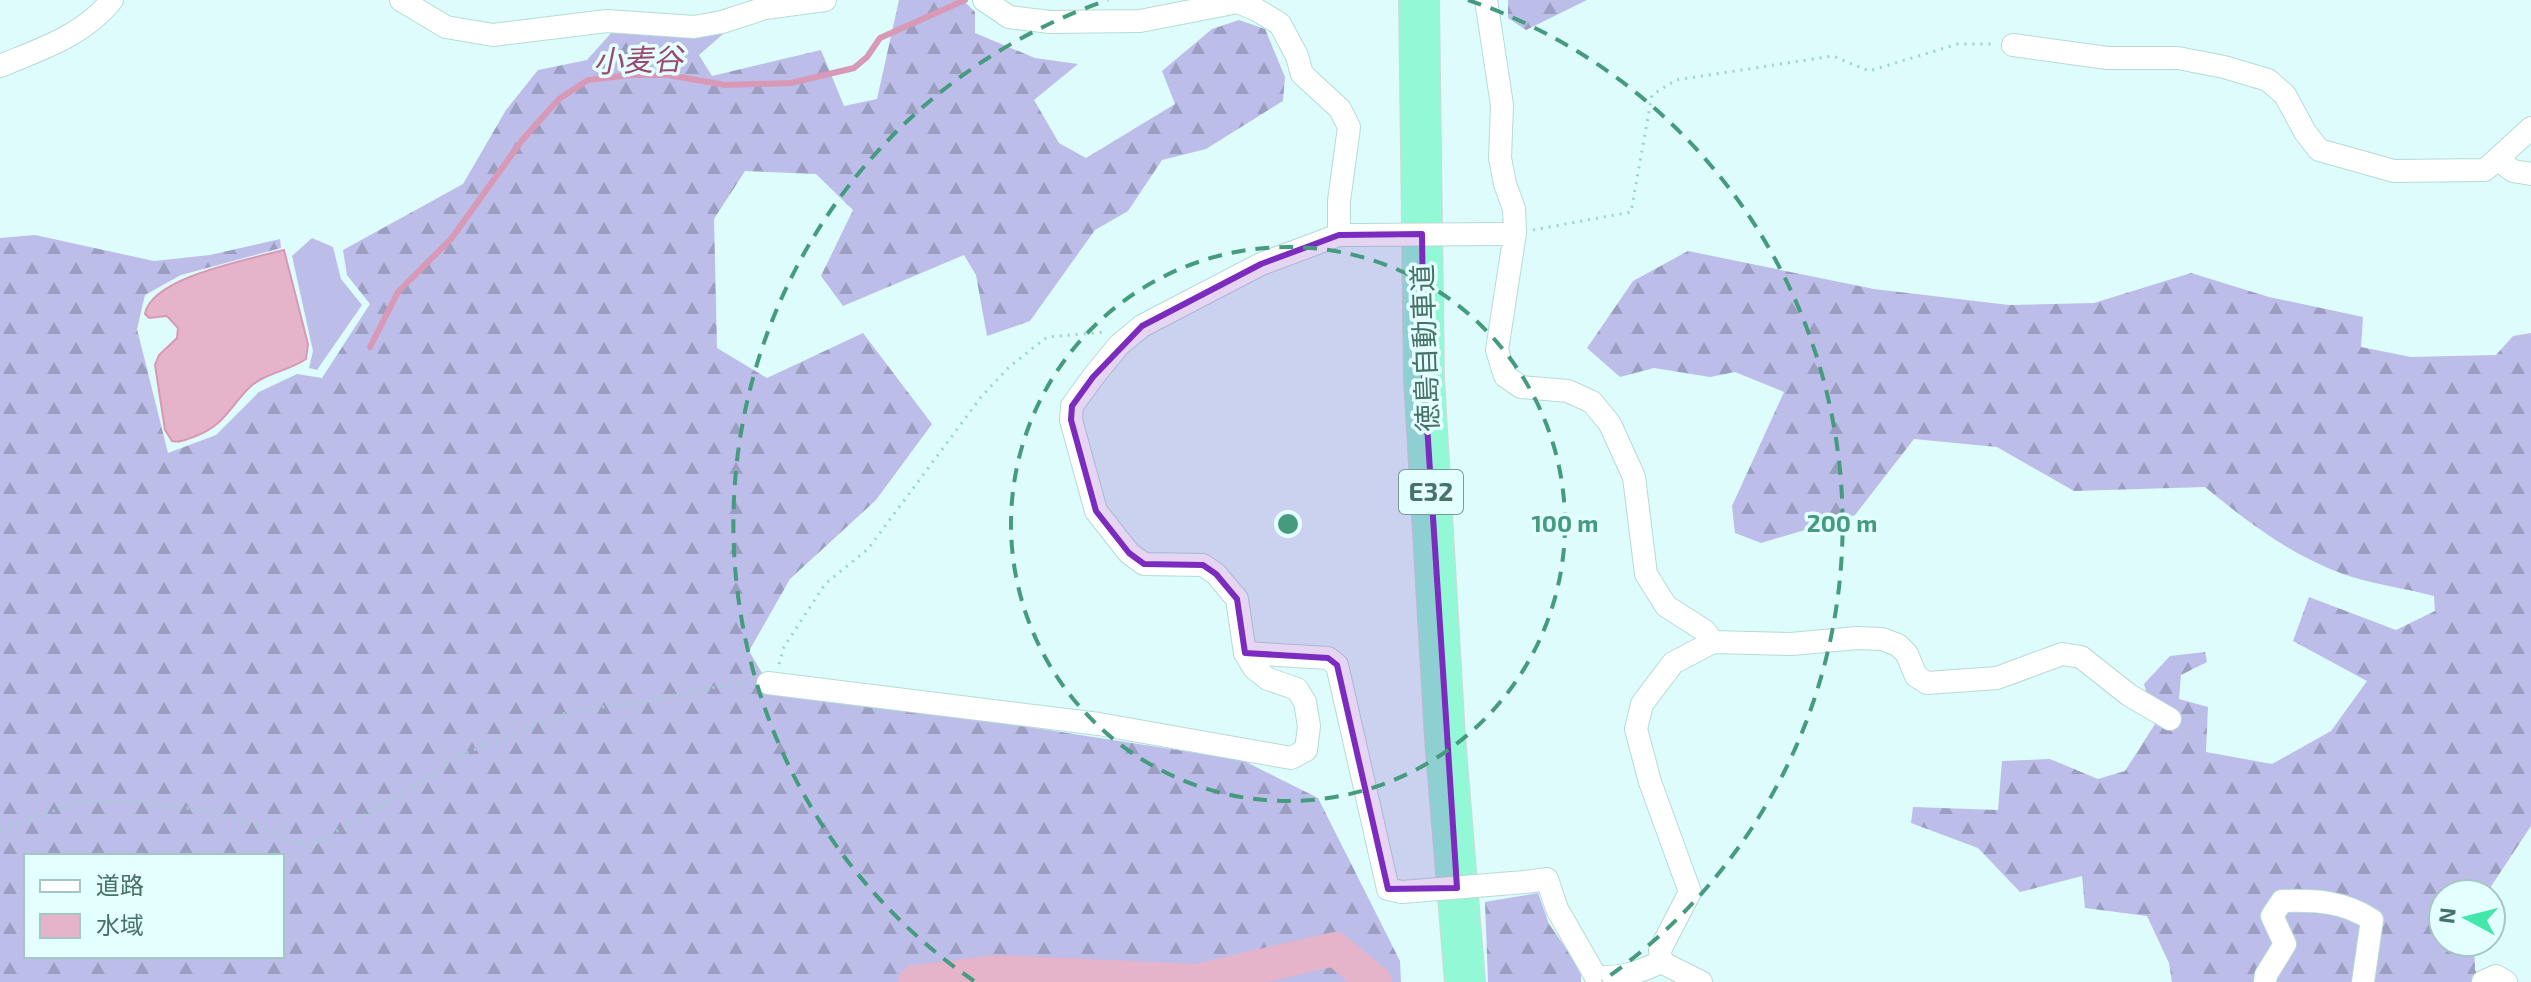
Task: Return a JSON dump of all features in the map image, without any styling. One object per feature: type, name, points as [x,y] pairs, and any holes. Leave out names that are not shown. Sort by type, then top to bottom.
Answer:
[{"type":"highway","name":"徳島自動車道","points":[[1419,0],[1424,378],[1445,737],[1465,982]]},
{"type":"street","points":[[0,66],[65,40],[112,0]]},
{"type":"street","points":[[401,0],[446,27],[493,35],[607,21],[694,27],[722,22],[765,8],[825,0]]},
{"type":"street","points":[[984,0],[1009,17],[1050,22],[1140,21],[1238,2],[1280,24],[1297,56],[1302,74],[1340,109],[1349,127],[1339,201],[1347,235]]},
{"type":"street","points":[[1486,0],[1502,105],[1500,158],[1514,209],[1497,350],[1505,376],[1521,387],[1568,391],[1592,402],[1610,424],[1634,477],[1646,574],[1666,606],[1705,631],[1713,642]]},
{"type":"street","points":[[2013,45],[2107,58],[2178,58],[2268,80],[2285,95],[2305,132],[2319,150],[2394,171],[2485,170],[2531,128]]},
{"type":"street","points":[[2500,157],[2501,162],[2513,171],[2531,174]]},
{"type":"street","points":[[768,683],[1099,724],[1291,758],[1306,750],[1309,726],[1305,702],[1297,689],[1268,679],[1254,668],[1245,653],[1237,599],[1216,574],[1203,565],[1144,564],[1129,553],[1096,511],[1071,420],[1072,406],[1119,345],[1142,326],[1261,264],[1347,235],[1509,234]]},
{"type":"street","points":[[1661,962],[1660,950],[1690,892],[1650,782],[1636,729],[1642,704],[1673,663],[1713,642],[1791,644],[1882,639],[1898,645],[1907,654],[1916,676],[1927,683],[1997,678],[2062,654],[2081,657],[2129,695],[2170,719]]},
{"type":"street","points":[[1245,653],[1328,658],[1337,665],[1388,889],[1402,892],[1547,879],[1557,909],[1596,977],[1615,979],[1661,962]]},
{"type":"street","points":[[2265,982],[2285,944],[2272,916],[2282,901],[2308,900],[2356,909],[2372,920],[2363,982]]},
{"type":"street","points":[[1661,962],[1701,982]]},
{"type":"street","points":[[2483,982],[2496,976],[2506,982]]},
{"type":"path","points":[[1509,234],[1631,212],[1652,95],[1676,80],[1833,56],[1869,71],[1958,44],[2013,45]]},
{"type":"path","points":[[0,830],[78,802],[125,801],[218,812],[291,842],[313,845],[461,755],[568,712],[726,685],[768,683],[779,665],[784,647],[825,584],[868,549],[981,397],[1009,367],[1047,337],[1106,332]]},
{"type":"highlighted area","points":[[1422,234],[1424,378],[1457,888],[1388,889],[1337,665],[1328,658],[1245,653],[1237,599],[1216,574],[1203,565],[1144,564],[1129,553],[1096,511],[1071,420],[1072,406],[1093,377],[1142,326],[1261,264],[1339,235]]},
{"type":"green space","points":[[899,0],[963,0],[975,12],[975,33],[1035,58],[1078,64],[1034,100],[1059,143],[1086,158],[1175,104],[1162,71],[1212,29],[1239,20],[1265,29],[1285,77],[1283,101],[1206,149],[1162,160],[1128,211],[1095,230],[1030,321],[987,336],[976,275],[964,255],[843,306],[821,276],[853,210],[816,174],[745,171],[714,219],[717,348],[767,378],[863,333],[932,424],[876,500],[790,579],[749,651],[774,693],[1022,726],[1242,760],[1318,798],[1400,961],[1401,982],[0,982],[0,238],[35,235],[154,261],[210,255],[280,239],[281,248],[181,275],[145,295],[137,329],[168,453],[216,435],[259,392],[297,374],[322,378],[370,304],[347,275],[343,250],[463,184],[506,110],[538,70],[587,60],[612,32],[730,28],[699,55],[712,76],[821,50],[844,106],[877,99]]},
{"type":"green space","points":[[1508,0],[1587,0],[1526,30],[1508,18]]},
{"type":"green space","points":[[312,238],[333,247],[341,279],[362,305],[317,370],[309,368],[313,351],[292,256]]},
{"type":"green space","points":[[1688,251],[1874,289],[2009,305],[2094,303],[2191,273],[2269,297],[2363,317],[2361,347],[2411,357],[2496,355],[2513,336],[2531,333],[2531,826],[2497,878],[2427,878],[2427,958],[2475,958],[2475,970],[2484,982],[2172,982],[2169,963],[2147,916],[2085,908],[2082,876],[2020,892],[1978,848],[1911,823],[1913,807],[1998,810],[2002,761],[2050,759],[2098,779],[2125,771],[2155,724],[2144,684],[2170,656],[2205,652],[2207,662],[2181,675],[2179,699],[2208,707],[2206,752],[2272,764],[2331,731],[2367,681],[2293,641],[2309,597],[2396,630],[2435,611],[2434,596],[2365,581],[2323,566],[2270,536],[2205,487],[2074,491],[1997,447],[1914,439],[1855,515],[1761,543],[1735,533],[1732,506],[1784,392],[1735,372],[1710,377],[1654,368],[1620,377],[1587,348],[1633,281]]},
{"type":"green space","points":[[1538,893],[1549,924],[1581,970],[1581,982],[1488,982],[1485,902]]},
{"type":"water","points":[[284,250],[308,344],[306,359],[256,382],[221,421],[206,432],[172,441],[165,430],[155,365],[159,355],[177,338],[178,328],[167,316],[149,318],[145,314],[151,301],[183,280],[227,264]]},
{"type":"waterway","name":"小麦谷","points":[[370,347],[398,292],[451,239],[523,139],[559,99],[588,80],[668,75],[725,85],[791,83],[854,68],[867,57],[880,38],[965,0]]},
{"type":"waterway","points":[[915,982],[999,972],[1196,981],[1335,949],[1375,982]]}]
